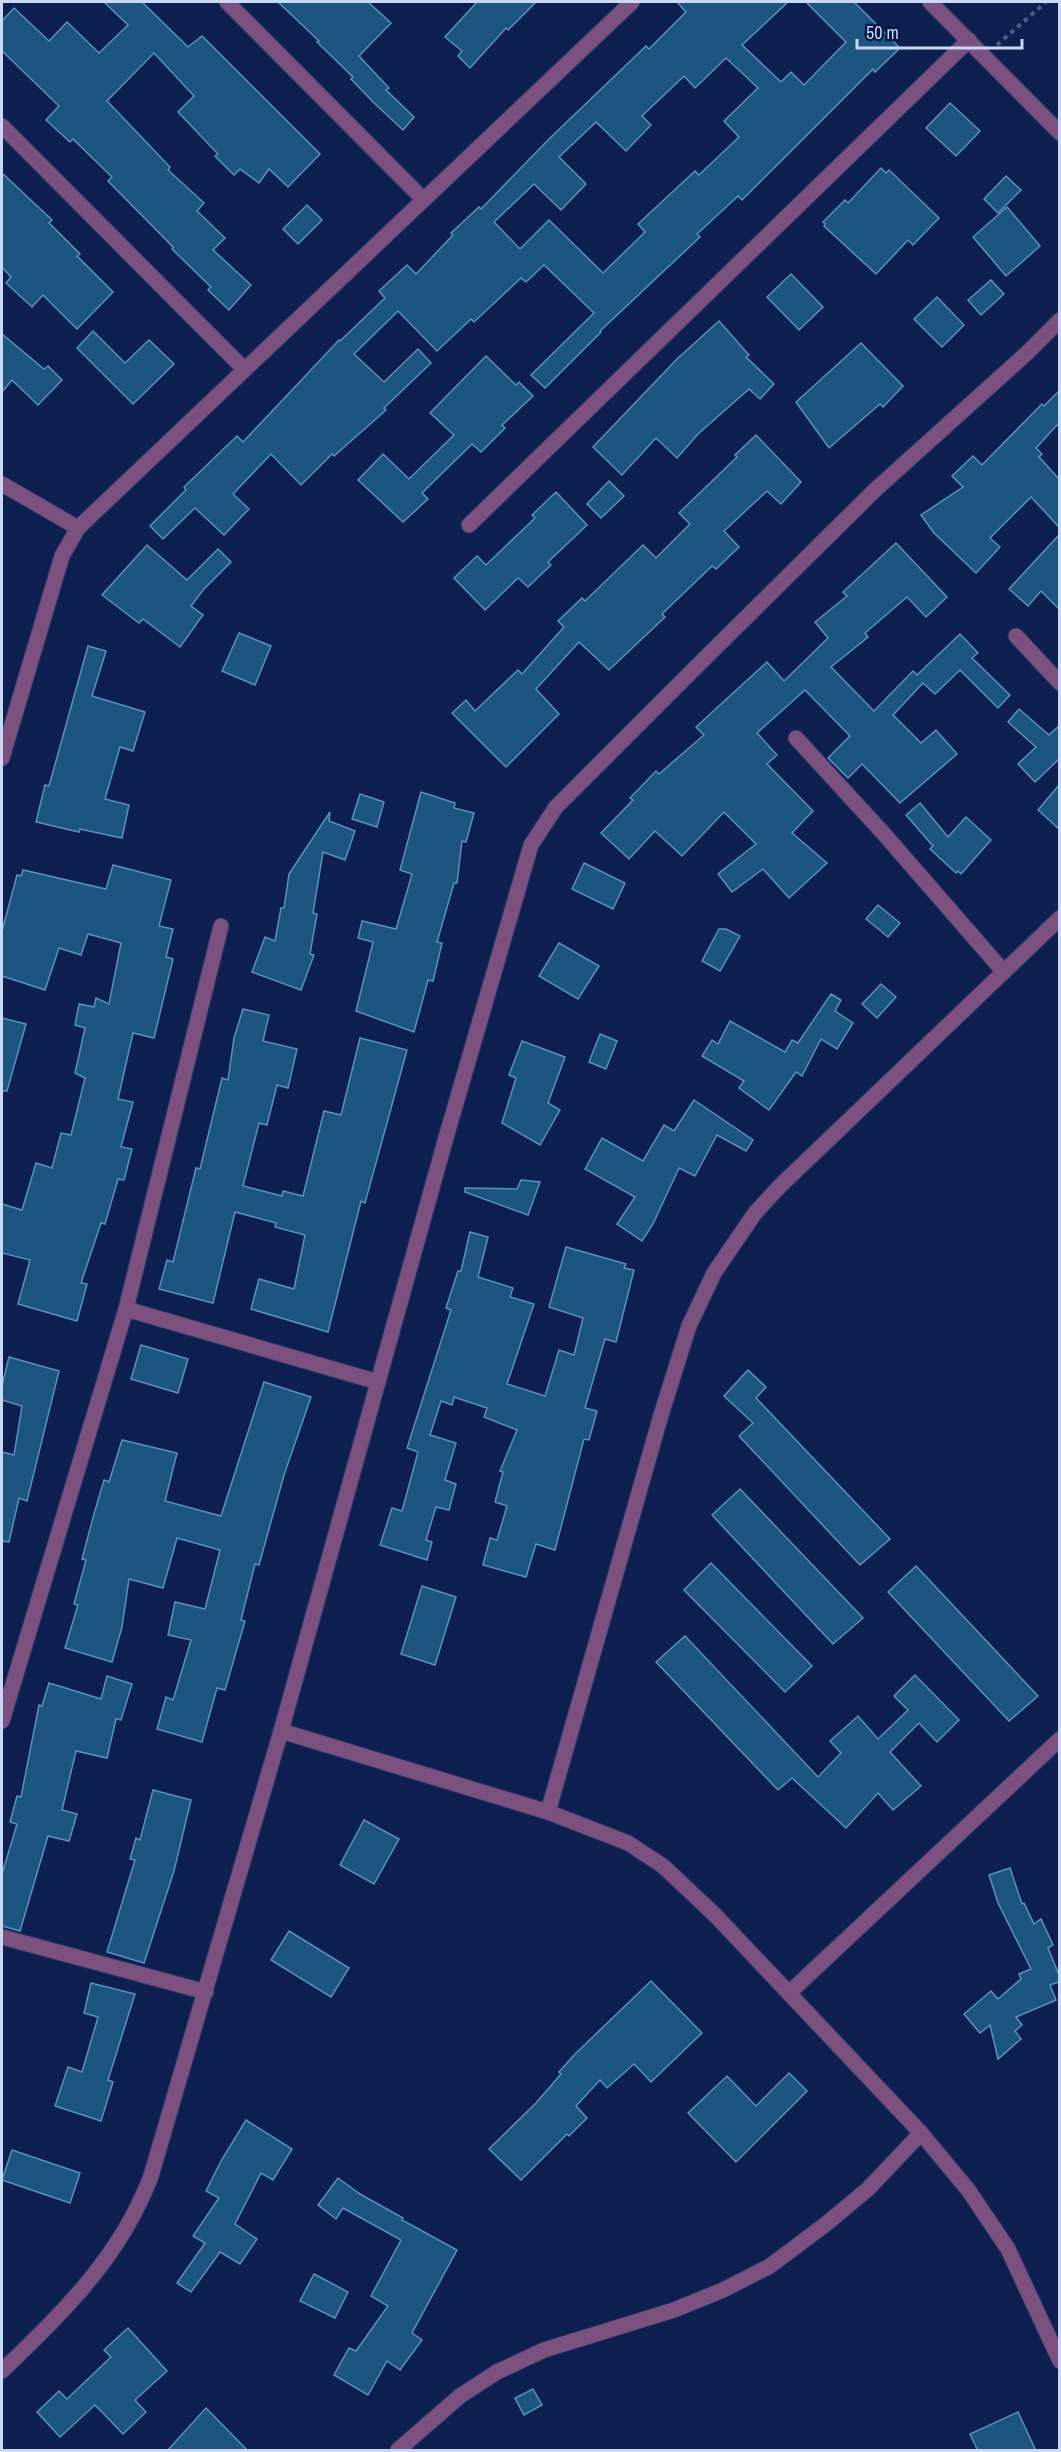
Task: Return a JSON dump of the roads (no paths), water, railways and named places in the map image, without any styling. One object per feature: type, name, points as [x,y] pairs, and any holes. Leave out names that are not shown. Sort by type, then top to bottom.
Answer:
[{"type":"street","points":[[227,2],[423,199]]},
{"type":"street","points":[[2,758],[62,556],[78,528],[632,2]]},
{"type":"street","points":[[930,2],[1059,133]]},
{"type":"street","points":[[469,525],[969,40]]},
{"type":"street","points":[[2,126],[244,369]]},
{"type":"street","points":[[2,2371],[62,2313],[93,2277],[125,2231],[139,2206],[154,2166],[281,1731],[531,845],[542,825],[556,807],[875,490],[1027,353],[1059,320]]},
{"type":"street","points":[[2,484],[78,528]]},
{"type":"street","points":[[1016,636],[1059,683]]},
{"type":"street","points":[[796,738],[884,834],[1004,972]]},
{"type":"street","points":[[548,1812],[661,1415],[689,1326],[714,1273],[755,1214],[780,1186],[1059,918]]},
{"type":"street","points":[[2,1721],[126,1309],[221,926]]},
{"type":"street","points":[[126,1309],[378,1382]]},
{"type":"street","points":[[281,1731],[548,1812],[628,1843],[663,1866],[715,1915],[921,2133],[969,2191],[1008,2249],[1059,2361]]},
{"type":"street","points":[[789,1993],[1059,1739]]},
{"type":"street","points":[[2,1937],[206,1992]]},
{"type":"street","points":[[398,2451],[460,2396],[497,2372],[544,2350],[674,2310],[723,2290],[770,2266],[868,2189],[921,2133]]}]
